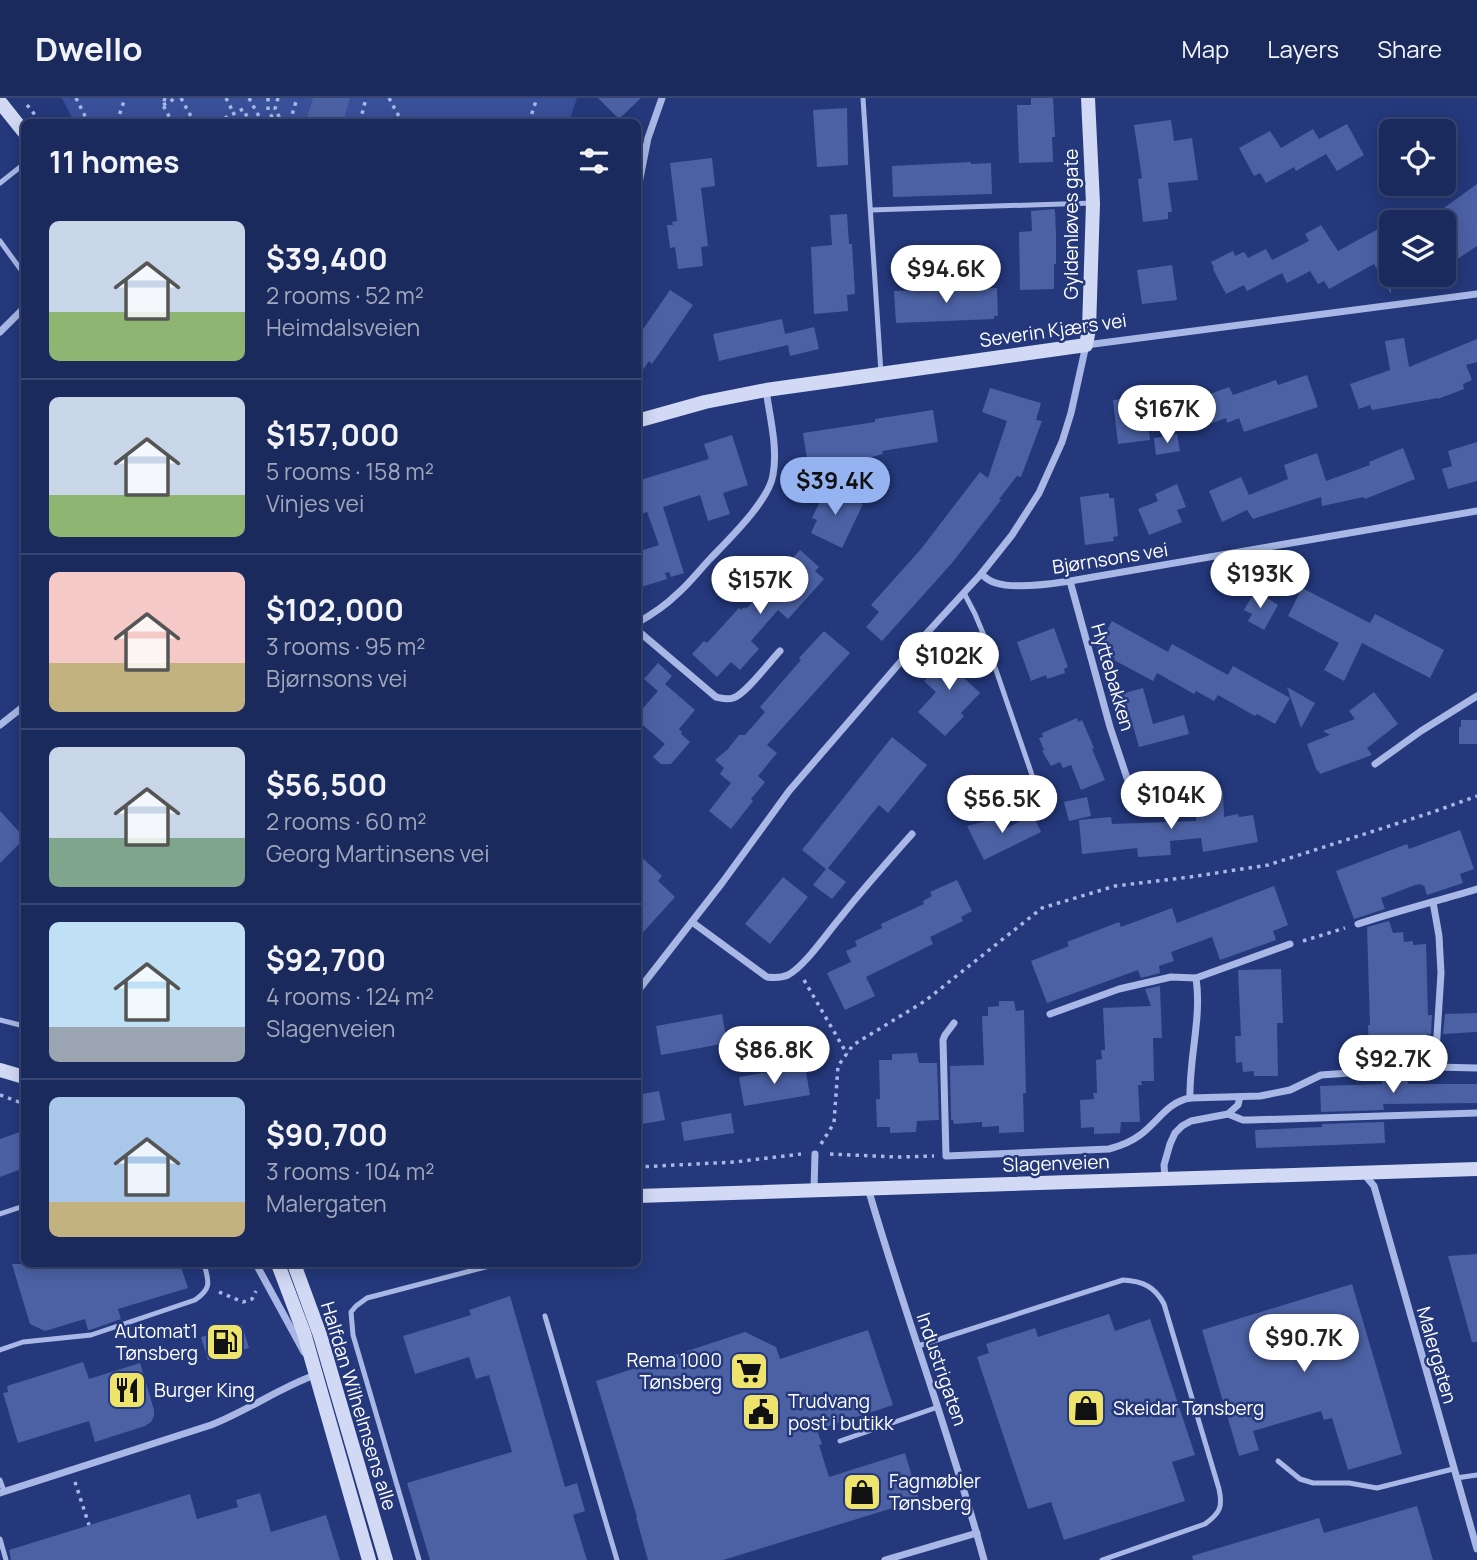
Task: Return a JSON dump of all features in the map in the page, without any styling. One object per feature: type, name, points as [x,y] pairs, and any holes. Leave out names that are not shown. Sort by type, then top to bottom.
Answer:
[{"type":"main road","name":"Gyldenløves gate","points":[[1086,345],[1089,329],[1093,203],[1088,98]]},
{"type":"main road","points":[[0,102],[21,128]]},
{"type":"main road","name":"Severin Kjærs vei","points":[[641,420],[705,402],[766,390],[1086,345]]},
{"type":"main road","points":[[0,1070],[21,1076]]},
{"type":"main road","name":"Slagenveien","points":[[641,1196],[1477,1169]]},
{"type":"main road","name":"Halfdan Wilhelmsens alle","points":[[279,1267],[304,1333],[369,1560]]},
{"type":"main road","name":"Halfdan Wilhelmsens alle","points":[[295,1267],[320,1335],[386,1560]]},
{"type":"street","points":[[641,173],[648,138],[662,98]]},
{"type":"street","name":"Severin Kjærs vei","points":[[1086,345],[1477,294]]},
{"type":"street","points":[[0,332],[21,311]]},
{"type":"street","name":"Gyldenløves gate","points":[[981,574],[1012,535],[1039,493],[1062,442],[1086,345]]},
{"type":"street","points":[[641,621],[657,612],[678,594],[746,520],[769,488],[773,475],[774,441],[766,390]]},
{"type":"street","name":"Bjørnsons vei","points":[[981,574],[993,583],[1006,585],[1048,584],[1477,511]]},
{"type":"street","points":[[641,987],[789,791],[981,574]]},
{"type":"street","name":"Hyttebakken","points":[[1070,581],[1110,727],[1128,781]]},
{"type":"street","points":[[641,633],[716,696],[725,699],[734,698],[742,692],[780,651]]},
{"type":"street","points":[[1375,764],[1477,696]]},
{"type":"street","points":[[0,725],[21,708]]},
{"type":"street","points":[[692,922],[767,977],[785,976],[797,967],[912,834]]},
{"type":"street","points":[[1358,924],[1477,889]]},
{"type":"street","points":[[1433,902],[1439,936],[1441,973],[1435,1067]]},
{"type":"street","points":[[1051,1014],[1119,989],[1171,978],[1196,978],[1290,944]]},
{"type":"street","points":[[1190,1098],[1199,996],[1196,978]]},
{"type":"street","points":[[946,1156],[943,1040],[954,1023]]},
{"type":"street","name":"Slagenveien","points":[[946,1156],[1109,1149],[1141,1135],[1171,1105],[1180,1100],[1261,1096],[1290,1090],[1321,1075],[1435,1067],[1477,1068]]},
{"type":"street","points":[[1165,1178],[1164,1165],[1175,1133],[1191,1121],[1228,1114],[1238,1105],[1240,1097]]},
{"type":"street","points":[[1228,1114],[1250,1120],[1477,1113]]},
{"type":"street","points":[[814,1189],[815,1154]]},
{"type":"street","name":"Malergaten","points":[[1362,1172],[1374,1186],[1477,1549]]},
{"type":"street","name":"Industrigaten","points":[[868,1188],[984,1560]]},
{"type":"street","points":[[2,1492],[233,1417],[303,1379],[316,1375],[258,1267]]},
{"type":"street","points":[[885,1560],[976,1533]]},
{"type":"lane","points":[[863,98],[881,373]]},
{"type":"lane","points":[[0,183],[21,166]]},
{"type":"lane","points":[[871,210],[1093,203]]},
{"type":"lane","points":[[0,242],[21,270]]},
{"type":"lane","points":[[964,593],[985,638],[1032,775]]},
{"type":"lane","points":[[0,1020],[21,1025]]},
{"type":"lane","points":[[0,1214],[21,1207]]},
{"type":"lane","points":[[0,1350],[23,1342],[91,1335],[195,1300],[208,1288],[205,1267]]},
{"type":"lane","points":[[419,1560],[353,1335],[351,1312],[367,1298],[486,1267]]},
{"type":"lane","points":[[918,1346],[1123,1280],[1140,1281],[1159,1295],[1164,1304],[1219,1489],[1220,1508],[1215,1517],[1205,1524],[1102,1560]]},
{"type":"lane","points":[[545,1316],[617,1560]]},
{"type":"lane","points":[[840,1441],[938,1407]]},
{"type":"lane","points":[[1278,1461],[1300,1479],[1313,1483],[1349,1483],[1377,1488],[1453,1469]]},
{"type":"lane","points":[[1456,1478],[1477,1475]]},
{"type":"lane","points":[[0,1480],[2,1492]]},
{"type":"lane","points":[[0,1539],[6,1560]]},
{"type":"path","points":[[76,98],[86,119]]},
{"type":"path","points":[[118,119],[125,98]]},
{"type":"path","points":[[165,98],[163,105],[170,119]]},
{"type":"path","points":[[163,105],[178,98],[192,119]]},
{"type":"path","points":[[226,98],[234,114]]},
{"type":"path","points":[[249,98],[260,119]]},
{"type":"path","points":[[268,98],[268,110],[273,119]]},
{"type":"path","points":[[278,98],[275,108],[280,119]]},
{"type":"path","points":[[291,119],[297,98]]},
{"type":"path","points":[[361,119],[366,98]]},
{"type":"path","points":[[390,98],[400,119]]},
{"type":"path","points":[[530,119],[537,98]]},
{"type":"path","points":[[228,119],[243,109],[247,117]]},
{"type":"path","points":[[815,1154],[834,1123],[838,1066],[853,1045],[925,1001],[1042,908],[1115,886],[1268,865],[1477,796]]},
{"type":"path","points":[[1290,944],[1358,924]]},
{"type":"path","points":[[797,967],[847,1054]]},
{"type":"path","points":[[0,1095],[21,1103]]},
{"type":"path","points":[[641,1167],[735,1162],[798,1154],[946,1156]]},
{"type":"path","points":[[208,1288],[243,1302],[252,1299],[258,1285]]},
{"type":"path","points":[[71,1470],[89,1525]]},
{"type":"shaded area","points":[[62,98],[577,98],[570,119],[72,119]]},
{"type":"building","points":[[313,98],[350,98],[344,119],[307,119]]},
{"type":"building","points":[[598,98],[641,98],[619,119]]},
{"type":"building","points":[[1031,98],[1053,98],[1053,162],[1019,163],[1017,105],[1031,105]]},
{"type":"building","points":[[847,108],[848,165],[817,167],[813,110]]},
{"type":"building","points":[[1171,120],[1174,141],[1192,138],[1198,180],[1168,183],[1172,212],[1168,212],[1168,219],[1143,222],[1138,179],[1142,178],[1134,125]]},
{"type":"building","points":[[1347,124],[1364,155],[1337,171],[1326,154],[1296,171],[1294,167],[1266,183],[1260,173],[1254,176],[1239,148],[1270,131],[1281,148],[1313,129],[1319,139]]},
{"type":"building","points":[[712,158],[715,186],[701,188],[708,246],[701,247],[703,266],[678,269],[675,247],[670,248],[667,225],[673,225],[672,222],[677,221],[670,163]]},
{"type":"building","points":[[991,163],[992,194],[893,197],[892,166]]},
{"type":"building","points":[[1477,184],[1477,246],[1456,260],[1456,210],[1444,208]]},
{"type":"building","points":[[1054,209],[1054,289],[1020,290],[1019,232],[1032,231],[1031,211]]},
{"type":"building","points":[[847,214],[855,294],[847,295],[848,311],[814,314],[811,247],[832,245],[830,215]]},
{"type":"building","points":[[1321,225],[1338,251],[1379,229],[1379,273],[1374,264],[1329,289],[1324,281],[1318,284],[1310,271],[1287,283],[1282,273],[1247,291],[1244,285],[1226,294],[1211,262],[1233,251],[1235,256],[1244,252],[1248,258],[1266,249],[1272,260],[1309,241],[1305,234]]},
{"type":"building","points":[[1172,265],[1177,300],[1142,304],[1137,270]]},
{"type":"building","points":[[997,288],[998,316],[994,316],[994,319],[896,323],[894,291]]},
{"type":"building","points":[[670,290],[693,305],[652,364],[649,361],[641,372],[641,332]]},
{"type":"building","points":[[782,319],[785,334],[814,327],[819,349],[790,356],[788,345],[719,361],[713,334]]},
{"type":"building","points":[[1404,338],[1409,367],[1477,339],[1477,362],[1466,365],[1472,380],[1463,384],[1464,389],[1438,399],[1372,410],[1370,405],[1359,409],[1350,384],[1390,370],[1385,341]]},
{"type":"building","points":[[1307,375],[1318,407],[1244,432],[1239,418],[1227,423],[1226,418],[1207,425],[1197,399],[1229,387],[1233,395],[1276,380],[1278,385]]},
{"type":"building","points":[[990,388],[1041,403],[1036,420],[1042,421],[1021,477],[1017,476],[952,563],[882,641],[866,627],[879,612],[871,605],[921,549],[980,472],[988,478],[1007,421],[982,412]]},
{"type":"building","points":[[1145,398],[1150,440],[1118,444],[1113,400]]},
{"type":"building","points":[[933,410],[938,442],[882,451],[883,454],[868,458],[808,466],[803,433]]},
{"type":"building","points":[[1177,434],[1180,451],[1156,455],[1154,438]]},
{"type":"building","points":[[732,435],[748,485],[723,493],[730,514],[708,521],[700,495],[663,507],[684,573],[671,577],[669,572],[665,573],[667,579],[641,587],[641,551],[659,545],[647,512],[641,514],[641,480],[709,459],[704,444]]},
{"type":"building","points":[[1477,442],[1477,481],[1448,489],[1442,469],[1452,466],[1448,451]]},
{"type":"building","points":[[1403,448],[1415,479],[1365,499],[1364,497],[1322,506],[1321,497],[1253,519],[1247,510],[1222,522],[1209,491],[1241,477],[1249,495],[1288,479],[1284,465],[1317,453],[1326,481],[1370,465],[1369,462]]},
{"type":"building","points":[[1177,484],[1186,507],[1177,510],[1182,522],[1149,535],[1138,509],[1158,501],[1155,494]]},
{"type":"building","points":[[827,487],[863,504],[842,548],[811,533],[817,520],[812,518]]},
{"type":"building","points":[[1109,493],[1109,498],[1114,498],[1118,536],[1113,537],[1114,541],[1085,545],[1080,497]]},
{"type":"building","points":[[800,550],[819,567],[815,571],[824,579],[788,619],[778,610],[751,641],[759,649],[740,670],[731,662],[717,677],[692,654],[704,641],[707,643],[739,608],[746,609]]},
{"type":"building","points":[[1302,588],[1370,623],[1375,614],[1444,650],[1430,678],[1362,643],[1344,681],[1324,670],[1339,643],[1288,616]]},
{"type":"building","points":[[1255,591],[1278,605],[1264,630],[1248,621],[1252,614],[1244,610]]},
{"type":"building","points":[[1112,621],[1168,652],[1172,644],[1228,675],[1233,666],[1290,698],[1275,724],[1218,695],[1214,701],[1196,691],[1194,694],[1157,673],[1153,681],[1097,648]]},
{"type":"building","points":[[1054,628],[1068,667],[1064,669],[1065,673],[1047,679],[1046,675],[1031,681],[1017,642]]},
{"type":"building","points":[[824,631],[850,653],[767,745],[777,753],[758,776],[765,782],[731,829],[709,811],[731,783],[720,774],[724,768],[715,760],[739,735],[745,735],[765,712],[760,707]]},
{"type":"building","points":[[959,644],[973,658],[959,673],[980,693],[961,713],[964,716],[945,736],[918,712],[936,692],[924,681]]},
{"type":"building","points":[[658,663],[672,676],[665,684],[695,710],[679,729],[690,742],[671,764],[661,764],[653,757],[665,744],[641,723],[641,710],[658,691],[644,679]]},
{"type":"building","points":[[1287,687],[1315,703],[1301,728]]},
{"type":"building","points":[[1143,688],[1153,724],[1184,715],[1189,734],[1139,747],[1121,694]]},
{"type":"building","points":[[1374,692],[1398,724],[1367,748],[1372,755],[1320,774],[1307,744],[1330,735],[1323,731],[1355,719],[1349,711]]},
{"type":"building","points":[[1077,718],[1078,722],[1082,720],[1105,780],[1081,790],[1071,765],[1063,768],[1060,762],[1051,766],[1042,751],[1044,750],[1039,738],[1043,737],[1042,733]]},
{"type":"building","points":[[1461,720],[1477,720],[1477,744],[1459,744]]},
{"type":"building","points":[[892,737],[927,765],[888,813],[879,805],[828,868],[846,882],[832,899],[813,885],[826,869],[802,850]]},
{"type":"building","points":[[1223,791],[1224,817],[1253,815],[1258,842],[1203,852],[1201,838],[1170,841],[1171,855],[1138,857],[1137,848],[1082,854],[1079,820],[1111,817],[1112,824],[1196,821],[1194,794]]},
{"type":"building","points":[[1087,797],[1091,816],[1069,821],[1064,802]]},
{"type":"building","points":[[0,811],[21,834],[21,842],[0,863]]},
{"type":"building","points":[[1033,815],[1041,832],[984,860],[967,826],[1002,817],[1007,828]]},
{"type":"building","points":[[1460,830],[1474,869],[1460,874],[1463,883],[1427,895],[1424,885],[1415,885],[1381,898],[1385,909],[1354,919],[1336,871],[1407,844],[1409,849]]},
{"type":"building","points":[[641,857],[662,876],[658,881],[675,897],[641,935]]},
{"type":"building","points":[[783,877],[808,897],[770,944],[745,924]]},
{"type":"building","points":[[957,880],[972,911],[961,917],[963,921],[930,937],[933,944],[866,977],[875,996],[845,1010],[827,973],[851,962],[846,951],[857,946],[855,941],[882,928],[881,924],[924,904],[923,901],[932,896],[930,892]]},
{"type":"building","points":[[1274,886],[1288,925],[1273,931],[1276,940],[1220,960],[1212,937],[1171,952],[1174,961],[1159,966],[1160,973],[1141,978],[1138,970],[1047,1003],[1031,961],[1069,946],[1067,942],[1119,922],[1121,927],[1172,908],[1177,923]]},
{"type":"building","points":[[1389,921],[1393,933],[1403,932],[1404,942],[1413,941],[1413,945],[1426,944],[1428,1015],[1432,1015],[1431,1034],[1427,1034],[1428,1047],[1409,1047],[1408,1063],[1382,1065],[1382,1052],[1369,1052],[1367,927]]},
{"type":"building","points":[[1281,969],[1283,1023],[1277,1023],[1278,1076],[1254,1076],[1254,1071],[1243,1072],[1242,1062],[1236,1063],[1235,1036],[1241,1036],[1238,970]]},
{"type":"building","points":[[1160,986],[1162,1038],[1153,1038],[1154,1081],[1141,1081],[1142,1085],[1138,1085],[1140,1122],[1121,1122],[1120,1133],[1094,1134],[1094,1127],[1081,1128],[1080,1100],[1094,1099],[1093,1093],[1097,1093],[1096,1060],[1102,1059],[1101,1050],[1105,1050],[1103,1008],[1151,1006],[1145,989]]},
{"type":"building","points":[[999,1001],[1014,1001],[1016,1011],[1024,1010],[1024,1132],[999,1133],[999,1126],[982,1127],[982,1122],[954,1124],[951,1120],[950,1066],[984,1065],[982,1016],[988,1016],[988,1007],[999,1006]]},
{"type":"building","points":[[1477,1013],[1477,1032],[1443,1034],[1445,1014]]},
{"type":"building","points":[[722,1014],[727,1043],[661,1055],[656,1026]]},
{"type":"building","points":[[917,1053],[919,1063],[937,1063],[939,1120],[917,1121],[916,1132],[890,1133],[890,1127],[877,1127],[876,1099],[880,1099],[879,1060],[892,1060],[892,1054]]},
{"type":"building","points":[[805,1066],[810,1095],[744,1106],[739,1077]]},
{"type":"building","points":[[1408,1075],[1408,1084],[1477,1084],[1477,1103],[1383,1104],[1384,1110],[1321,1112],[1320,1086],[1382,1084],[1382,1077]]},
{"type":"building","points":[[659,1091],[665,1120],[641,1124],[641,1094]]},
{"type":"building","points":[[731,1113],[734,1133],[684,1141],[681,1122]]},
{"type":"building","points":[[1384,1122],[1385,1143],[1256,1148],[1255,1130]]},
{"type":"building","points":[[20,1132],[21,1135],[21,1169],[0,1177],[0,1139]]},
{"type":"building","points":[[1477,1254],[1477,1342],[1472,1342],[1448,1256]]},
{"type":"building","points":[[12,1264],[21,1264],[21,1267],[181,1267],[188,1288],[118,1309],[121,1319],[90,1330],[85,1319],[45,1331],[30,1324]]},
{"type":"building","points":[[1352,1284],[1402,1454],[1348,1470],[1332,1418],[1324,1420],[1321,1411],[1253,1431],[1259,1450],[1239,1456],[1202,1330]]},
{"type":"building","points":[[510,1296],[565,1487],[577,1483],[585,1511],[573,1515],[587,1560],[430,1560],[407,1483],[512,1452],[489,1375],[476,1379],[469,1357],[415,1374],[403,1336],[471,1315],[469,1310]]},
{"type":"building","points":[[1109,1314],[1115,1331],[1150,1319],[1195,1455],[1172,1462],[1185,1501],[1064,1540],[1051,1502],[1028,1509],[977,1357],[989,1353],[986,1344],[1035,1328],[1038,1337]]},
{"type":"building","points":[[242,1325],[249,1348],[208,1360],[201,1337]]},
{"type":"building","points":[[868,1330],[893,1405],[817,1430],[822,1444],[819,1445],[829,1477],[905,1453],[919,1500],[723,1560],[648,1560],[596,1381],[745,1332],[776,1347],[780,1359]]},
{"type":"building","points":[[83,1362],[89,1379],[140,1363],[154,1410],[151,1422],[95,1442],[89,1421],[18,1443],[3,1393],[8,1392],[7,1386]]},
{"type":"building","points":[[260,1493],[271,1532],[326,1515],[340,1560],[11,1560],[9,1550],[190,1494],[197,1519],[238,1507],[236,1500]]},
{"type":"building","points":[[1417,1506],[1433,1560],[1193,1560],[1192,1556],[1319,1518],[1324,1533]]},
{"type":"place","name":"Automat1 Tønsberg","points":[[225,1342]]},
{"type":"place","name":"Rema 1000 Tønsberg","points":[[749,1371]]},
{"type":"place","name":"Burger King","points":[[127,1390]]},
{"type":"place","name":"Skeidar Tønsberg","points":[[1086,1408]]},
{"type":"place","name":"Trudvang post i butikk","points":[[761,1412]]},
{"type":"place","name":"Fagmøbler Tønsberg","points":[[862,1492]]}]
